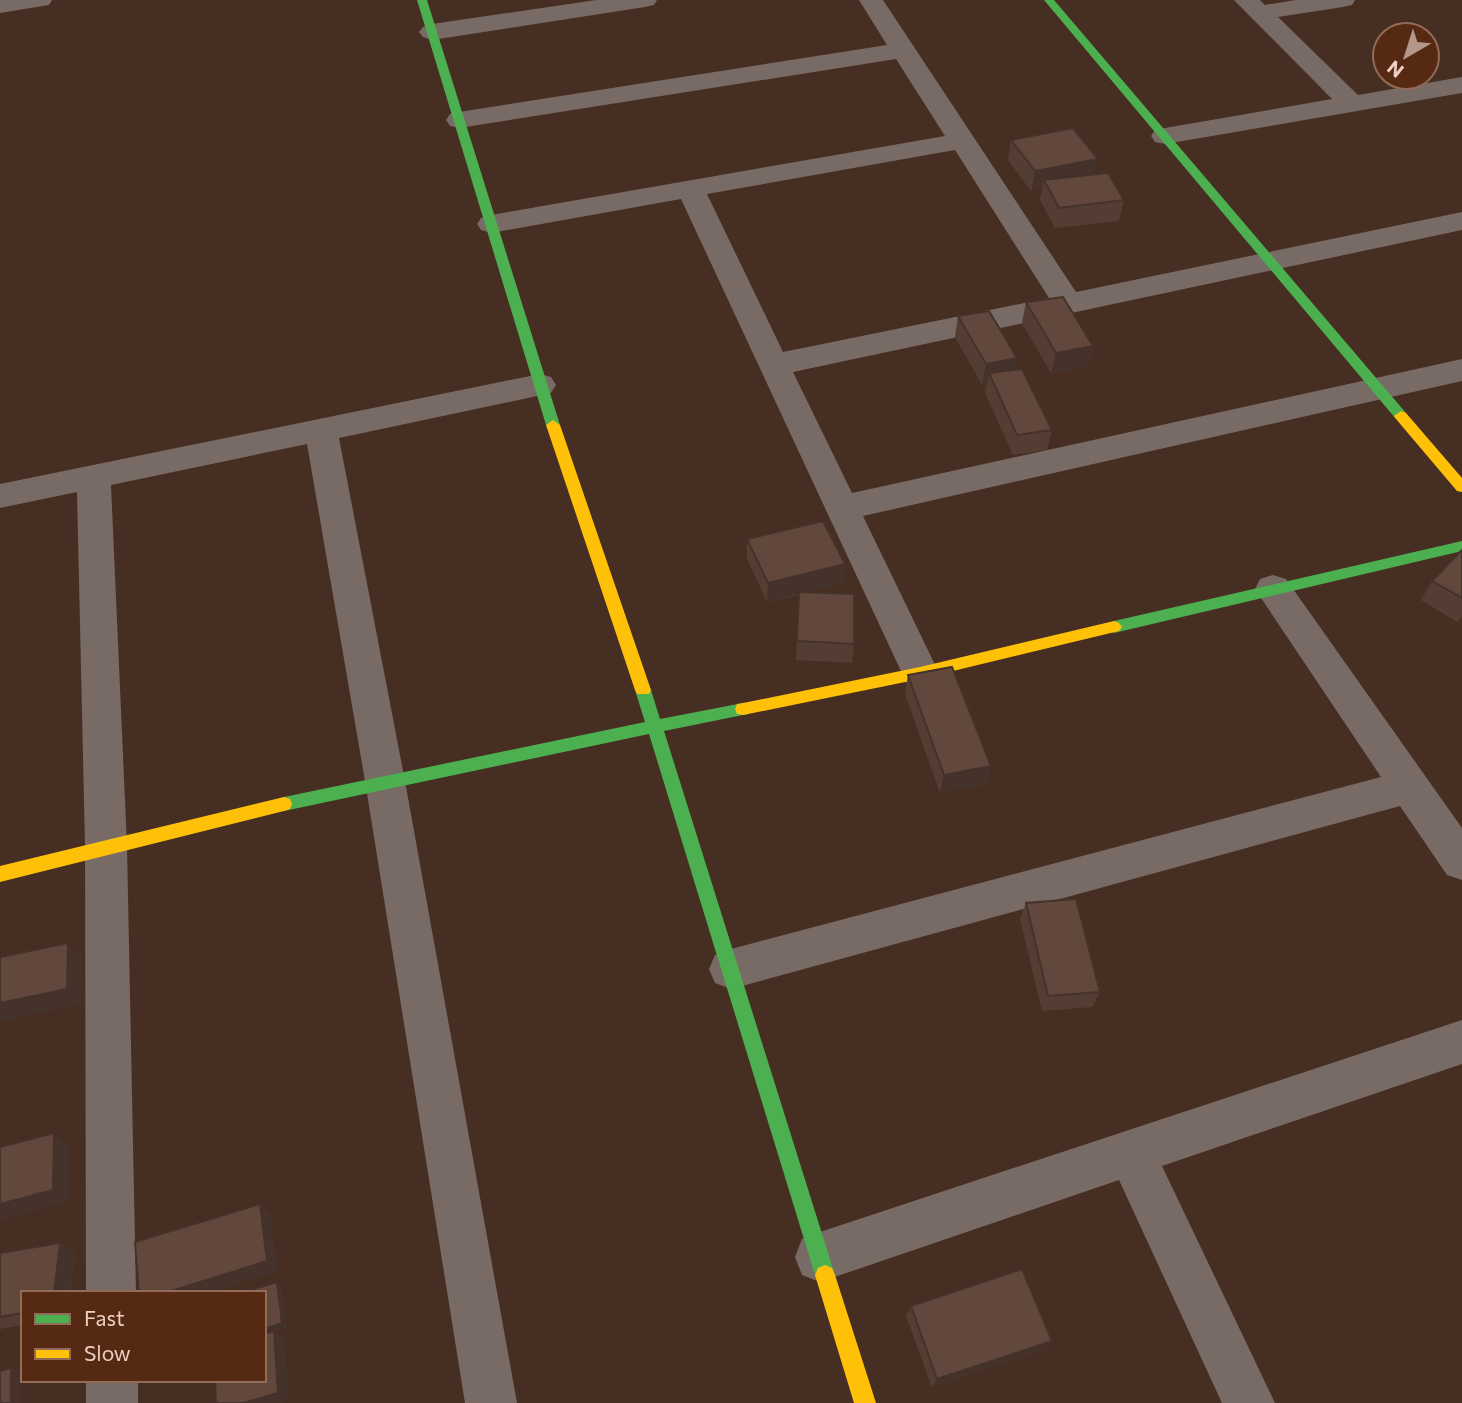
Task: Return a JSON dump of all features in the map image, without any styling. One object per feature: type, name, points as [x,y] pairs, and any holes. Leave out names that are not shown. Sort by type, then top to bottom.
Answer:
[{"type":"street","points":[[0,6],[40,0]]},
{"type":"street","points":[[422,0],[540,385],[656,727],[865,1403]]},
{"type":"street","points":[[432,32],[645,0]]},
{"type":"street","points":[[870,0],[1068,304]]},
{"type":"street","points":[[1049,0],[1462,487]]},
{"type":"street","points":[[1253,6],[1343,0]]},
{"type":"street","points":[[1253,6],[1352,104]]},
{"type":"street","points":[[459,120],[903,50]]},
{"type":"street","points":[[1165,136],[1462,85]]},
{"type":"street","points":[[491,224],[962,141]]},
{"type":"street","points":[[690,189],[920,673]]},
{"type":"street","points":[[774,365],[1462,221]]},
{"type":"street","points":[[842,508],[1462,370]]},
{"type":"street","points":[[0,496],[94,479],[540,385]]},
{"type":"street","points":[[321,430],[385,781],[492,1403]]},
{"type":"street","points":[[94,479],[106,846],[111,1291]]},
{"type":"street","points":[[0,874],[106,846],[385,781],[920,673],[1462,546]]},
{"type":"street","points":[[1273,589],[1462,862]]},
{"type":"street","points":[[731,969],[1411,786]]},
{"type":"street","points":[[820,1257],[1462,1042]]},
{"type":"street","points":[[1131,1153],[1249,1403]]},
{"type":"street","points":[[111,1382],[112,1403]]},
{"type":"building","points":[[1073,128],[1098,159],[1035,171],[1011,140]]},
{"type":"building","points":[[1108,173],[1124,200],[1059,208],[1044,180]]},
{"type":"building","points":[[1063,297],[1093,346],[1056,353],[1026,302]]},
{"type":"building","points":[[989,311],[1017,358],[986,364],[958,316]]},
{"type":"building","points":[[1022,369],[1052,430],[1017,435],[989,373]]},
{"type":"building","points":[[823,521],[845,564],[768,583],[747,539]]},
{"type":"building","points":[[1462,550],[1462,598],[1432,581]]},
{"type":"building","points":[[799,592],[854,594],[854,644],[797,641]]},
{"type":"building","points":[[952,667],[991,766],[944,775],[908,675]]},
{"type":"building","points":[[1076,899],[1100,992],[1048,996],[1026,903]]},
{"type":"building","points":[[68,943],[67,989],[0,1003],[0,957]]},
{"type":"building","points":[[54,1133],[53,1190],[0,1204],[0,1147]]},
{"type":"building","points":[[260,1204],[267,1261],[171,1291],[139,1291],[135,1242]]},
{"type":"building","points":[[60,1243],[54,1291],[21,1291],[21,1313],[0,1317],[0,1253]]},
{"type":"building","points":[[1022,1269],[1052,1341],[937,1379],[911,1306]]},
{"type":"building","points":[[277,1282],[282,1323],[266,1328],[266,1291],[248,1291]]},
{"type":"building","points":[[274,1331],[278,1393],[243,1403],[216,1403],[215,1382],[266,1382],[266,1333]]},
{"type":"building","points":[[11,1368],[11,1403],[0,1403],[0,1371]]},
{"type":"traffic: fast","points":[[422,0],[553,425]]},
{"type":"traffic: fast","points":[[1049,0],[1401,416]]},
{"type":"traffic: fast","points":[[1114,627],[1462,546]]},
{"type":"traffic: fast","points":[[643,690],[825,1275]]},
{"type":"traffic: fast","points":[[284,804],[743,709]]},
{"type":"traffic: slow","points":[[1401,416],[1462,487]]},
{"type":"traffic: slow","points":[[553,425],[643,690]]},
{"type":"traffic: slow","points":[[743,709],[920,673],[1114,627]]},
{"type":"traffic: slow","points":[[0,874],[284,804]]},
{"type":"traffic: slow","points":[[825,1275],[865,1403]]}]
